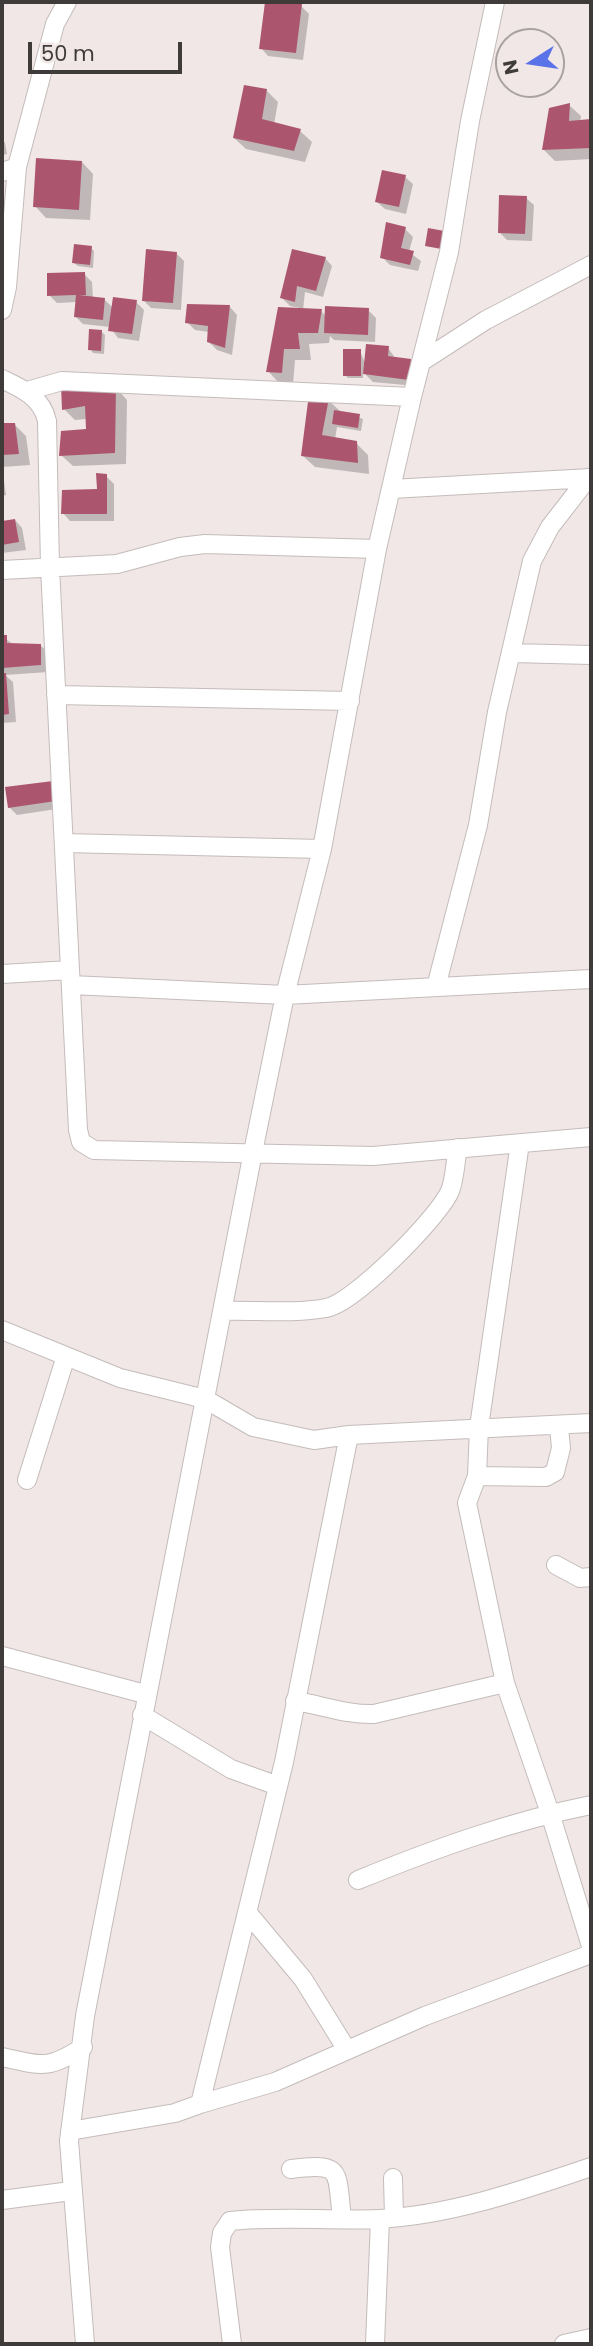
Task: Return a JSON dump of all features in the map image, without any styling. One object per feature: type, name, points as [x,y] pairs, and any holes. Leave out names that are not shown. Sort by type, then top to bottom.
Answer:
[{"type":"street","points":[[2,310],[7,287],[9,170],[55,24],[67,2]]},
{"type":"street","points":[[66,2344],[85,2343],[78,2233],[71,2192],[70,2131],[85,2016],[145,1694],[253,1152],[285,995],[322,849],[377,549],[449,252],[470,121],[495,2]]},
{"type":"street","points":[[421,362],[486,320],[591,265]]},
{"type":"street","points":[[2,379],[27,391],[40,404],[47,421],[56,695],[78,1130],[81,1142],[94,1150],[373,1156],[591,1137]]},
{"type":"street","points":[[27,391],[62,381],[412,397]]},
{"type":"street","points":[[391,489],[590,478]]},
{"type":"street","points":[[436,988],[478,825],[511,653],[539,544],[590,478]]},
{"type":"street","points":[[2,570],[117,564],[180,547],[205,544],[377,549]]},
{"type":"street","points":[[511,653],[591,655]]},
{"type":"street","points":[[56,695],[350,701]]},
{"type":"street","points":[[64,843],[322,849]]},
{"type":"street","points":[[2,974],[71,977],[285,995],[591,979]]},
{"type":"street","points":[[520,1143],[479,1427],[477,1476],[467,1503],[505,1683],[550,1813],[591,1946]]},
{"type":"street","points":[[223,1311],[327,1308],[344,1302],[421,1228],[442,1203],[450,1191],[458,1149]]},
{"type":"street","points":[[2,1330],[120,1378],[205,1399],[226,1415],[253,1427],[314,1440],[349,1435],[479,1427],[559,1427],[591,1423]]},
{"type":"street","points":[[27,1480],[66,1356]]},
{"type":"street","points":[[477,1476],[545,1477],[555,1472],[561,1448],[559,1427]]},
{"type":"street","points":[[200,2104],[278,1786],[349,1435]]},
{"type":"street","points":[[556,1565],[580,1577],[591,1577]]},
{"type":"street","points":[[2,1656],[145,1694]]},
{"type":"street","points":[[295,1701],[339,1709],[354,1715],[373,1714],[505,1683]]},
{"type":"street","points":[[142,1715],[232,1769],[278,1786]]},
{"type":"street","points":[[358,1880],[465,1839],[550,1813],[591,1805]]},
{"type":"street","points":[[247,1912],[303,1979],[347,2050]]},
{"type":"street","points":[[70,2131],[175,2113],[275,2082],[425,2016],[591,1954]]},
{"type":"street","points":[[2,2057],[29,2065],[45,2065],[64,2059],[83,2047]]},
{"type":"street","points":[[291,2169],[323,2165],[332,2170],[337,2176],[342,2218]]},
{"type":"street","points":[[232,2344],[220,2247],[222,2233],[230,2221],[387,2218],[491,2200],[532,2184],[591,2167]]},
{"type":"street","points":[[375,2344],[393,2178]]},
{"type":"street","points":[[2,2200],[71,2192]]},
{"type":"street","points":[[564,2344],[591,2338]]},
{"type":"building","points":[[265,2],[302,4],[296,53],[259,49]]},
{"type":"building","points":[[244,85],[267,89],[262,119],[301,129],[294,151],[233,138]]},
{"type":"building","points":[[570,103],[569,121],[591,119],[591,148],[542,150],[549,108]]},
{"type":"building","points":[[36,158],[82,161],[79,210],[33,207]]},
{"type":"building","points":[[382,170],[406,175],[399,207],[375,202]]},
{"type":"building","points":[[499,195],[527,196],[525,234],[498,233]]},
{"type":"building","points":[[386,222],[406,227],[401,248],[414,251],[410,265],[380,258]]},
{"type":"building","points":[[428,228],[450,232],[447,250],[425,246]]},
{"type":"building","points":[[74,244],[92,246],[90,265],[72,263]]},
{"type":"building","points":[[146,249],[177,252],[173,303],[142,301]]},
{"type":"building","points":[[292,249],[326,257],[316,291],[297,286],[295,302],[280,298]]},
{"type":"building","points":[[85,272],[86,295],[79,295],[105,298],[103,320],[74,317],[76,295],[47,296],[47,273]]},
{"type":"building","points":[[113,297],[137,300],[132,334],[108,331]]},
{"type":"building","points":[[187,304],[230,305],[225,348],[207,342],[208,326],[185,323]]},
{"type":"building","points":[[325,306],[369,308],[368,335],[324,333]]},
{"type":"building","points":[[278,307],[322,309],[318,333],[298,333],[300,349],[284,349],[282,373],[266,372]]},
{"type":"building","points":[[89,329],[102,330],[101,351],[88,350]]},
{"type":"building","points":[[366,344],[389,346],[388,356],[411,359],[409,380],[363,374]]},
{"type":"building","points":[[343,349],[361,349],[361,376],[343,376]]},
{"type":"building","points":[[61,385],[116,387],[115,453],[59,456],[61,431],[86,429],[85,406],[62,410]]},
{"type":"building","points":[[309,394],[329,398],[322,435],[357,441],[358,463],[301,456]]},
{"type":"building","points":[[334,410],[360,414],[358,428],[332,424]]},
{"type":"building","points":[[2,423],[15,423],[19,454],[2,455]]},
{"type":"building","points":[[96,473],[107,474],[107,514],[61,514],[62,490],[97,489]]},
{"type":"building","points":[[15,519],[19,542],[2,545],[2,521]]},
{"type":"building","points":[[2,635],[7,635],[7,643],[41,644],[41,665],[2,668]]},
{"type":"building","points":[[2,673],[6,673],[9,714],[2,715]]},
{"type":"building","points":[[53,781],[56,801],[8,808],[5,787]]}]
